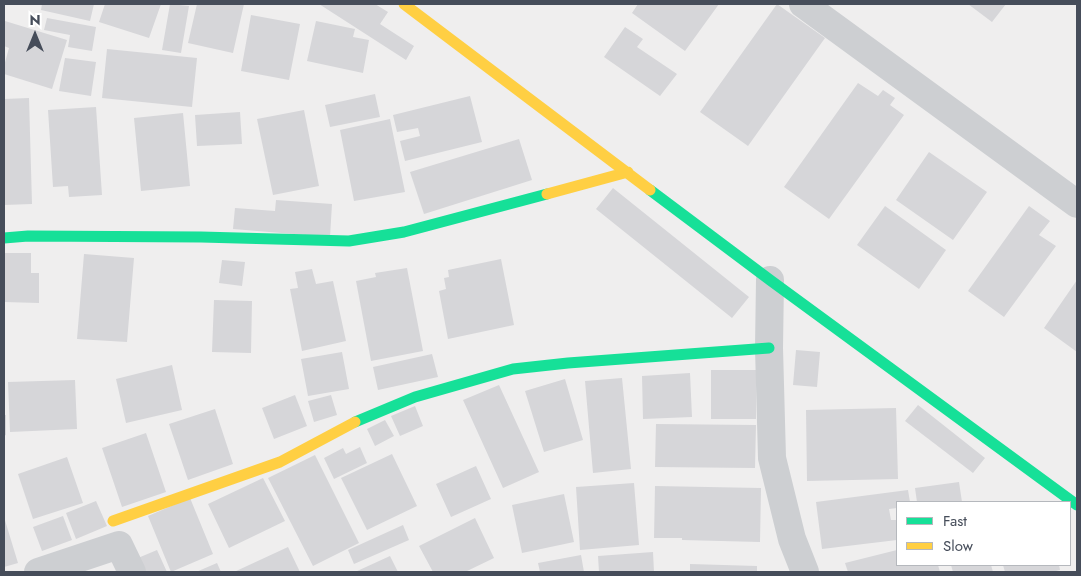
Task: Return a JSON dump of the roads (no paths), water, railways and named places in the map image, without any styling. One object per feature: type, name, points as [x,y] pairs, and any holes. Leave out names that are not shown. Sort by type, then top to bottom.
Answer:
[{"type":"street","points":[[404,4],[770,280],[1077,505]]},
{"type":"street","points":[[803,4],[1077,204]]},
{"type":"street","points":[[4,238],[28,236],[201,237],[349,241],[404,232],[628,172]]},
{"type":"street","points":[[770,280],[769,348],[772,458],[792,539],[805,572]]},
{"type":"street","points":[[113,521],[280,462],[354,422],[415,397],[513,369],[769,348]]},
{"type":"street","points":[[38,572],[119,545],[132,572]]}]
